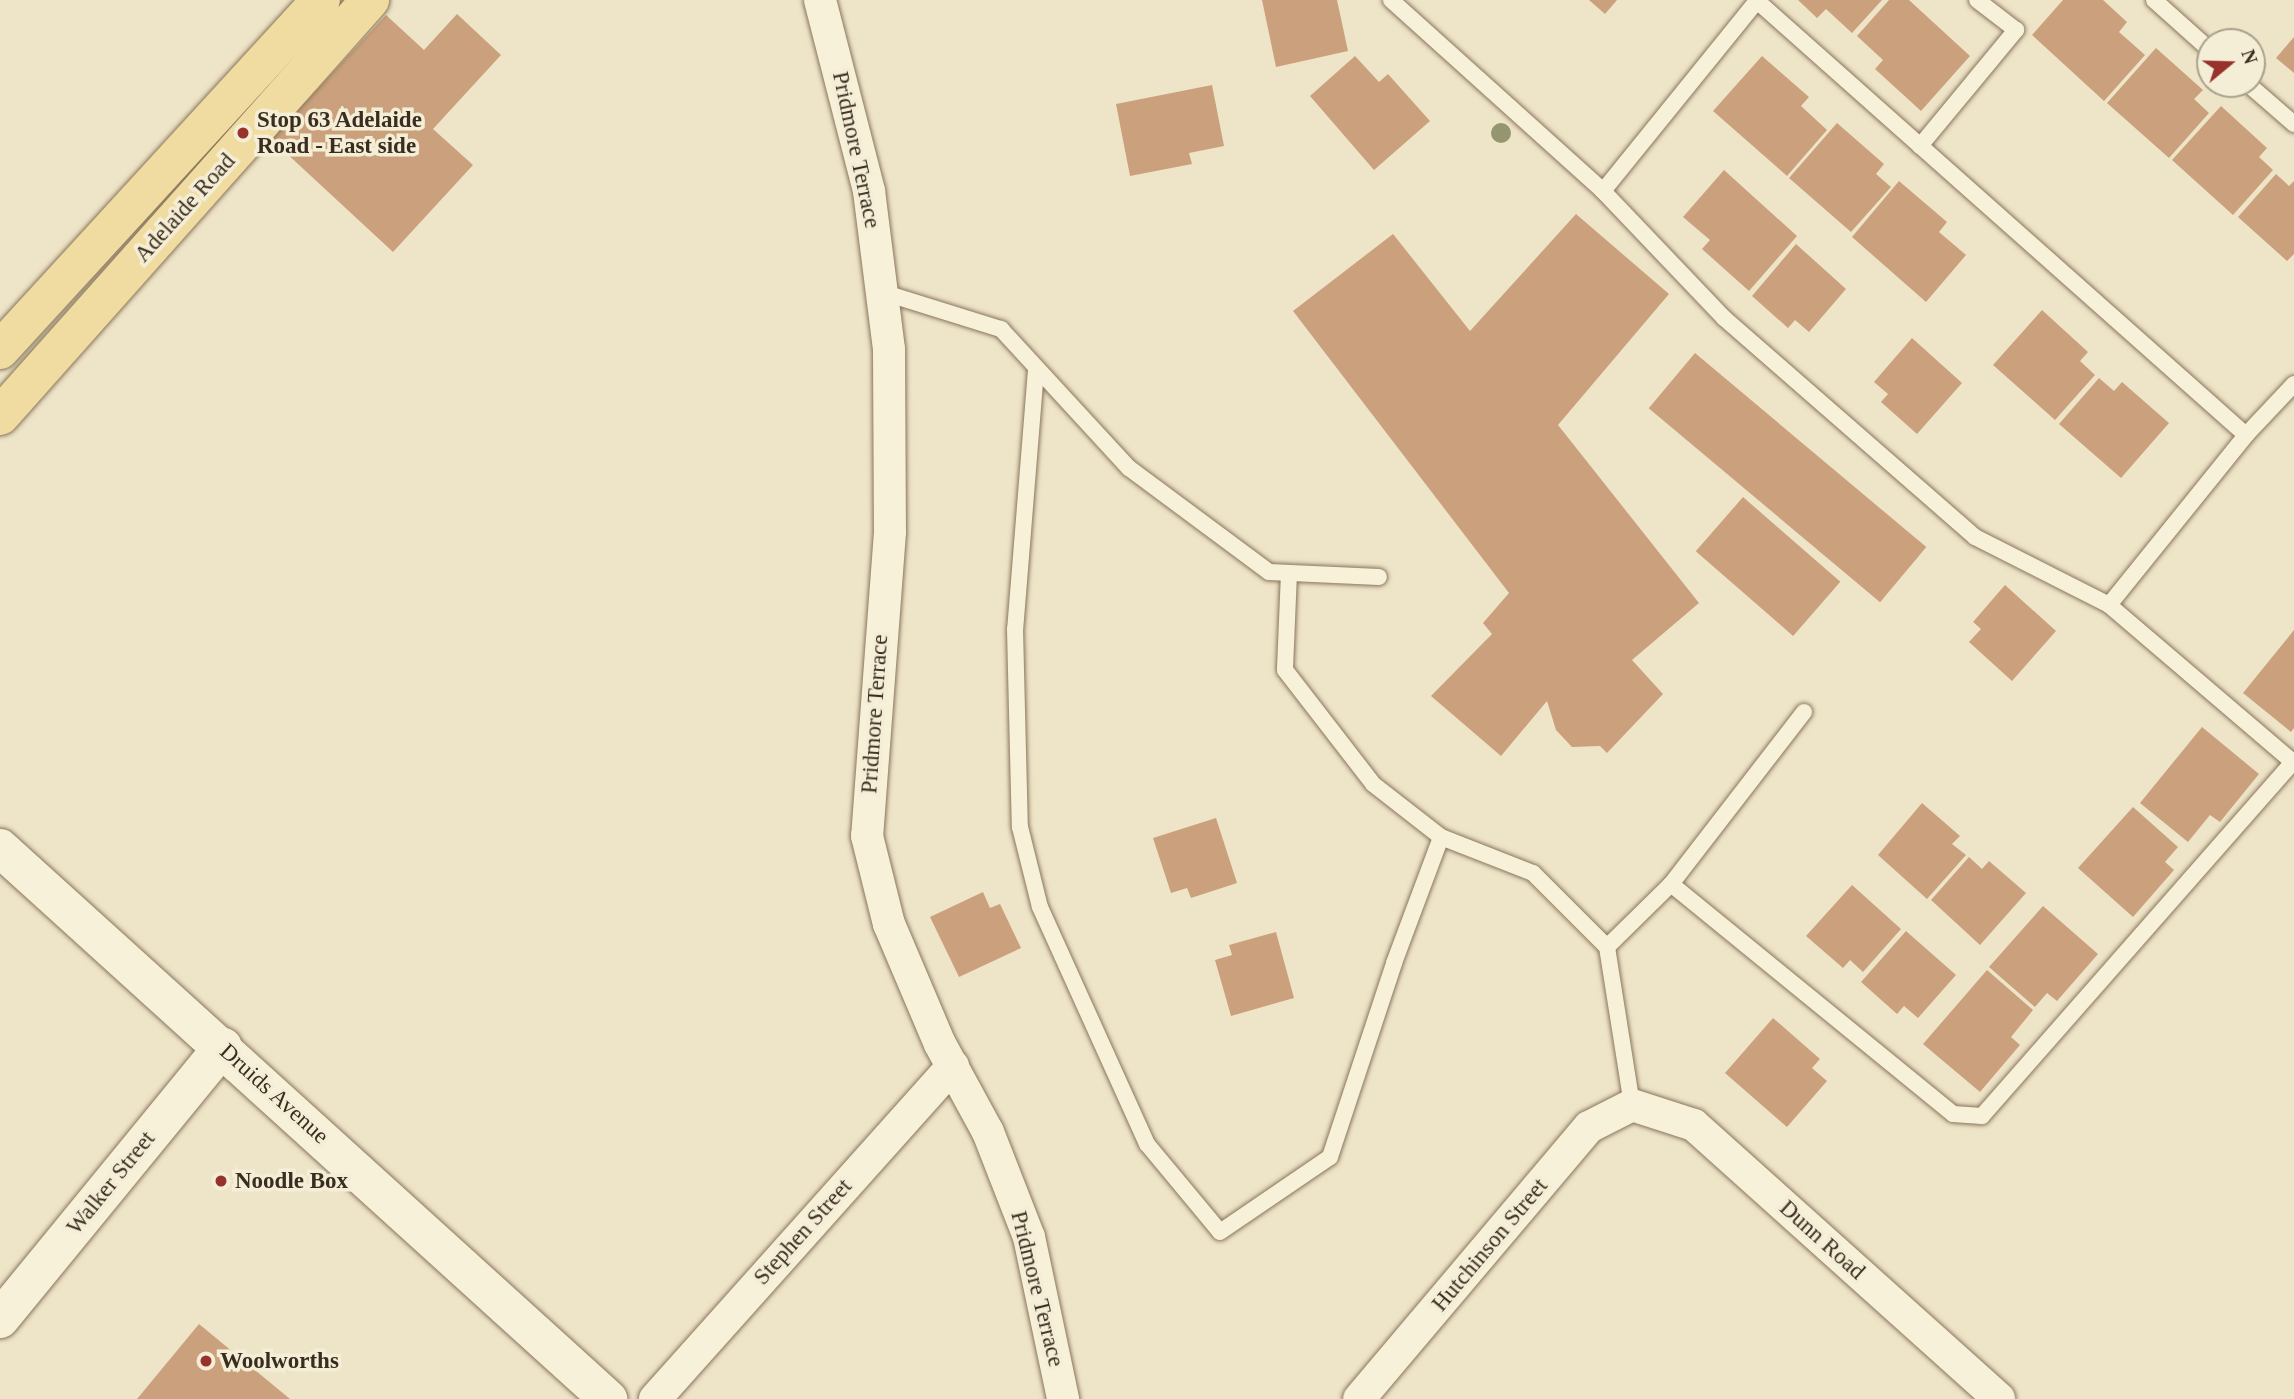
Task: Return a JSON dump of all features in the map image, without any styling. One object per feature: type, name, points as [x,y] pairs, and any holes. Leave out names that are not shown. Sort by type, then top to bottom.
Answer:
[{"type":"main road","name":"Adelaide Road","points":[[0,350],[321,0]]},
{"type":"main road","name":"Adelaide Road","points":[[0,416],[370,0]]},
{"type":"street","name":"Pridmore Terrace","points":[[820,0],[870,191],[889,349],[890,532],[867,836],[889,924],[953,1066],[988,1132],[1029,1237],[1063,1399]]},
{"type":"street","name":"Druids Avenue","points":[[0,848],[223,1047],[608,1399]]},
{"type":"street","name":"Walker Street","points":[[0,1319],[223,1047]]},
{"type":"street","name":"Stephen Street","points":[[654,1399],[953,1066]]},
{"type":"street","name":"Hutchinson Street","points":[[1359,1399],[1589,1127],[1632,1105]]},
{"type":"street","name":"Dunn Road","points":[[1632,1105],[1694,1125],[2000,1399]]},
{"type":"lane","points":[[1391,0],[1603,191],[1724,318],[1975,537],[2109,605],[2293,762],[1982,1116],[1953,1114],[1671,884]]},
{"type":"lane","points":[[1920,146],[2016,30],[1977,0]]},
{"type":"lane","points":[[2154,0],[2196,38]]},
{"type":"lane","points":[[1603,191],[1756,1],[2246,435]]},
{"type":"lane","points":[[2264,98],[2294,124]]},
{"type":"lane","points":[[882,292],[1001,329],[1129,468],[1269,572],[1379,577]]},
{"type":"lane","points":[[1036,370],[1015,629],[1020,828],[1040,907],[1147,1144],[1220,1232],[1330,1157],[1441,837]]},
{"type":"lane","points":[[2109,605],[2246,435],[2294,384]]},
{"type":"lane","points":[[1289,573],[1285,670],[1373,784],[1441,837],[1533,873],[1607,947],[1632,1105]]},
{"type":"lane","points":[[1607,947],[1671,884],[1804,712]]},
{"type":"building","points":[[1262,0],[1337,0],[1348,51],[1276,67]]},
{"type":"building","points":[[1589,0],[1617,0],[1605,14]]},
{"type":"building","points":[[1798,0],[1882,0],[1852,33],[1826,9],[1817,18]]},
{"type":"building","points":[[1889,0],[1909,0],[1970,56],[1921,111],[1875,69],[1883,60],[1857,36]]},
{"type":"building","points":[[2063,0],[2103,0],[2127,22],[2119,32],[2145,55],[2104,101],[2032,35]]},
{"type":"building","points":[[457,14],[501,55],[433,129],[473,165],[393,252],[271,139],[386,15],[424,50]]},
{"type":"building","points":[[2294,37],[2294,73],[2276,58]]},
{"type":"building","points":[[2156,48],[2196,84],[2194,99],[2209,113],[2169,158],[2107,103]]},
{"type":"building","points":[[1355,56],[1379,82],[1388,74],[1430,121],[1374,170],[1310,96]]},
{"type":"building","points":[[1762,56],[1809,97],[1801,106],[1827,130],[1787,176],[1713,111]]},
{"type":"building","points":[[1212,85],[1224,146],[1189,153],[1192,164],[1130,176],[1116,104]]},
{"type":"building","points":[[2221,106],[2267,148],[2259,157],[2273,170],[2233,215],[2172,160]]},
{"type":"building","points":[[1837,123],[1884,164],[1876,174],[1891,187],[1851,232],[1789,178]]},
{"type":"building","points":[[1724,170],[1797,236],[1749,291],[1702,249],[1710,240],[1683,217]]},
{"type":"building","points":[[2276,174],[2289,186],[2294,181],[2294,254],[2287,261],[2238,217]]},
{"type":"building","points":[[1899,181],[1947,222],[1939,232],[1966,255],[1926,302],[1852,237]]},
{"type":"building","points":[[1576,214],[1669,294],[1558,425],[1699,603],[1632,660],[1663,694],[1607,753],[1600,746],[1572,747],[1556,730],[1547,701],[1501,756],[1431,696],[1492,634],[1483,623],[1509,593],[1293,311],[1393,234],[1470,331]]},
{"type":"building","points":[[1796,244],[1846,289],[1809,332],[1795,320],[1788,328],[1752,296]]},
{"type":"building","points":[[2042,310],[2088,352],[2080,361],[2095,375],[2055,420],[1993,365]]},
{"type":"building","points":[[1912,338],[1962,383],[1917,434],[1881,402],[1888,394],[1874,382]]},
{"type":"building","points":[[1695,353],[1926,547],[1880,602],[1649,408]]},
{"type":"building","points":[[2099,378],[2114,391],[2122,382],[2169,423],[2121,478],[2059,424]]},
{"type":"building","points":[[1743,497],[1840,582],[1793,636],[1696,551]]},
{"type":"building","points":[[2005,585],[2056,631],[2012,681],[1969,642],[1981,629],[1973,622]]},
{"type":"building","points":[[2294,630],[2294,728],[2291,732],[2243,693]]},
{"type":"building","points":[[2202,727],[2259,774],[2220,822],[2210,815],[2188,842],[2140,803]]},
{"type":"building","points":[[1922,803],[1960,836],[1952,844],[1966,855],[1927,899],[1878,855]]},
{"type":"building","points":[[2133,807],[2178,847],[2165,862],[2174,870],[2133,917],[2078,868]]},
{"type":"building","points":[[1216,818],[1237,883],[1191,898],[1187,888],[1171,893],[1153,838]]},
{"type":"building","points":[[1969,857],[1982,869],[1989,861],[2026,893],[1980,945],[1931,900]]},
{"type":"building","points":[[1852,885],[1901,929],[1863,972],[1850,960],[1843,968],[1806,936]]},
{"type":"building","points":[[983,892],[990,908],[1000,904],[1021,948],[959,977],[930,917]]},
{"type":"building","points":[[2043,906],[2098,954],[2057,1001],[2047,993],[2035,1007],[1989,967]]},
{"type":"building","points":[[1906,931],[1956,975],[1918,1018],[1904,1006],[1897,1014],[1861,982]]},
{"type":"building","points":[[1276,932],[1294,998],[1231,1016],[1215,960],[1232,955],[1229,945]]},
{"type":"building","points":[[1987,970],[2033,1010],[2011,1037],[2020,1045],[1980,1092],[1923,1044]]},
{"type":"building","points":[[1773,1018],[1820,1059],[1812,1068],[1827,1081],[1787,1127],[1725,1073]]},
{"type":"building","name":"Woolworths","points":[[199,1324],[290,1399],[137,1399]]},
{"type":"place","name":"Stop 63 Adelaide Road - East side","points":[[243,133]]},
{"type":"place","name":"Noodle Box","points":[[221,1181]]},
{"type":"place","name":"Woolworths","points":[[206,1361]]}]
